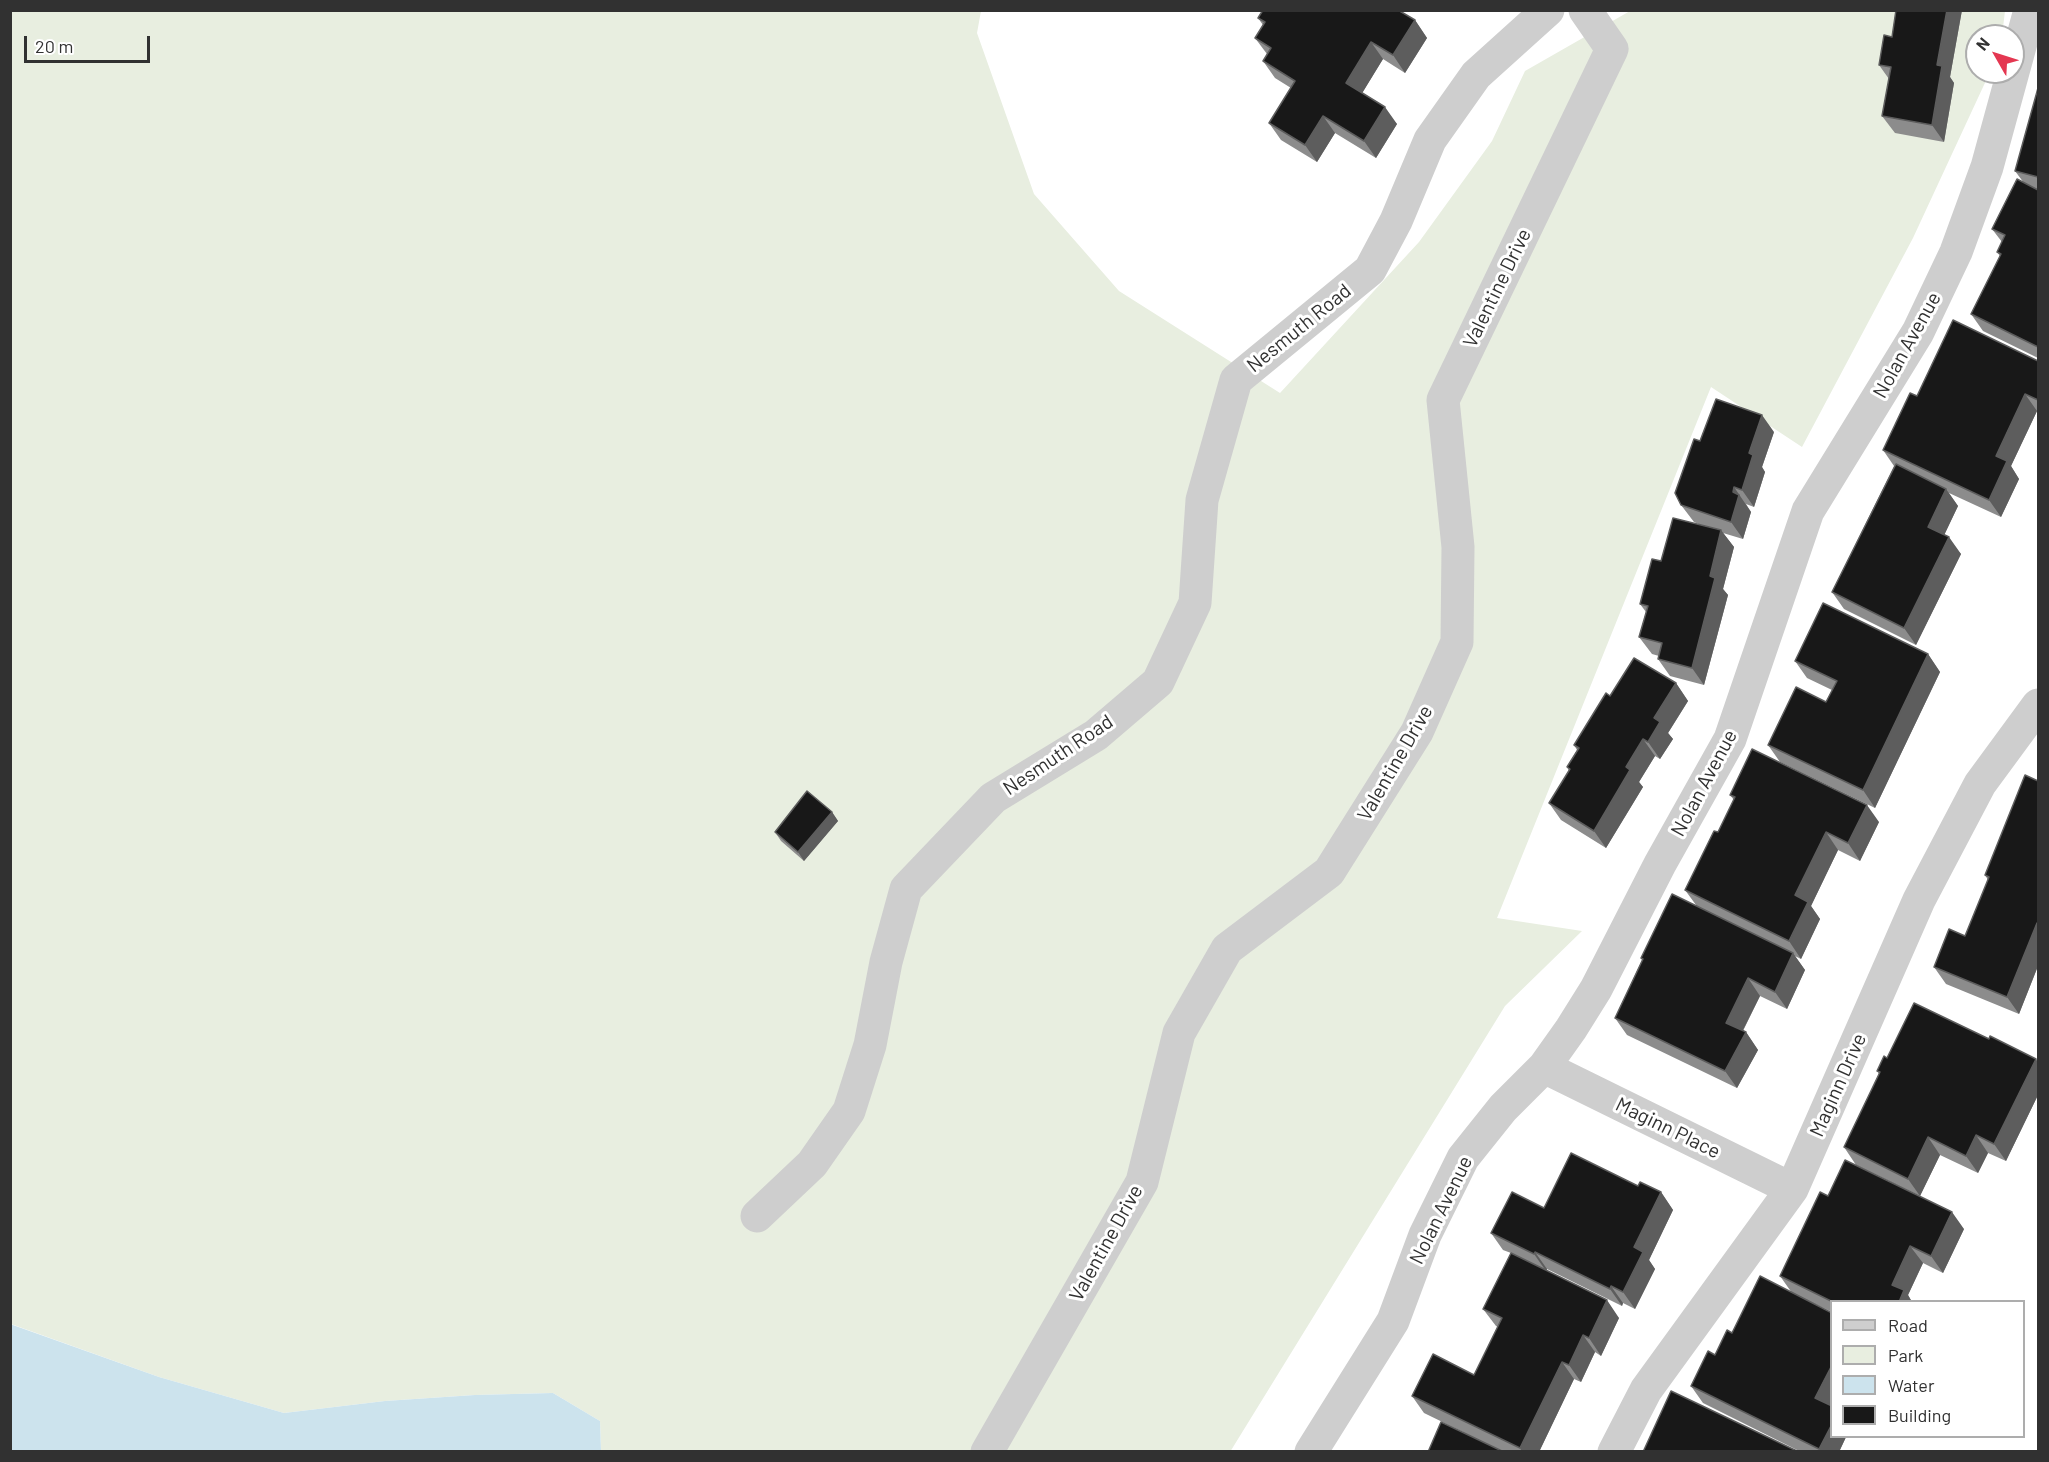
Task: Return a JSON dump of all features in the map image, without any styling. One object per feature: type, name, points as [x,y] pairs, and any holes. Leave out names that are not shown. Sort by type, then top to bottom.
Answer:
[{"type":"street","name":"Nesmuth Road","points":[[757,1216],[812,1164],[849,1111],[870,1045],[886,962],[906,889],[993,798],[1096,735],[1158,681],[1195,603],[1202,500],[1236,380],[1370,270],[1396,221],[1430,140],[1476,75],[1548,10]]},
{"type":"street","name":"Valentine Drive","points":[[987,1452],[1142,1182],[1179,1033],[1227,949],[1329,872],[1417,732],[1457,642],[1458,547],[1443,400],[1612,50],[1585,10]]},
{"type":"street","name":"Nolan Avenue","points":[[2025,28],[2030,10]]},
{"type":"street","name":"Nolan Avenue","points":[[1311,1452],[1393,1321],[1425,1235],[1463,1158],[1503,1108],[1544,1067],[1596,989],[1660,864],[1730,739],[1808,511],[1918,332],[1956,252],[1987,166],[2010,84]]},
{"type":"street","name":"Maginn Drive","points":[[1614,1452],[1646,1390],[1792,1190],[1918,900],[1980,784],[2038,705]]},
{"type":"street","name":"Maginn Place","points":[[1544,1067],[1792,1190]]},
{"type":"green space","points":[[10,11],[981,11],[977,33],[1034,194],[1119,291],[1280,393],[1419,242],[1492,141],[1525,71],[1630,11],[2005,11],[2003,24],[1965,24],[1965,84],[1984,84],[1913,238],[1802,447],[1711,387],[1497,918],[1582,931],[1505,1006],[1230,1452],[601,1451],[600,1421],[553,1393],[385,1401],[284,1413],[159,1377],[11,1324]]},
{"type":"water","points":[[10,1324],[159,1377],[284,1413],[385,1401],[553,1393],[600,1421],[601,1451],[11,1451]]},
{"type":"building","points":[[1263,10],[1398,10],[1415,20],[1393,55],[1371,42],[1346,83],[1385,107],[1364,141],[1323,116],[1305,145],[1269,123],[1295,81],[1263,61],[1271,48],[1255,38],[1265,22],[1258,18]]},
{"type":"building","points":[[1896,10],[1947,10],[1937,65],[1942,66],[1932,125],[1882,116],[1891,67],[1879,65],[1884,35],[1892,37]]},
{"type":"building","points":[[2038,88],[2038,177],[2015,171]]},
{"type":"building","points":[[2017,179],[2038,190],[2038,347],[1971,314],[2001,254],[1997,252],[2005,235],[1992,229]]},
{"type":"building","points":[[1953,320],[2038,361],[2038,400],[2025,394],[1996,456],[2007,461],[1989,500],[1883,450],[1910,393],[1917,396]]},
{"type":"building","points":[[1716,399],[1762,415],[1749,453],[1753,455],[1742,490],[1734,487],[1733,492],[1739,495],[1731,522],[1681,505],[1675,493],[1694,439],[1700,441]]},
{"type":"building","points":[[1896,464],[1946,489],[1928,527],[1949,537],[1904,628],[1832,592]]},
{"type":"building","points":[[1673,518],[1721,530],[1710,576],[1715,578],[1692,668],[1658,659],[1662,643],[1639,637],[1648,606],[1640,604],[1652,559],[1661,561]]},
{"type":"building","points":[[1823,603],[1928,654],[1863,790],[1768,745],[1796,687],[1826,702],[1837,681],[1795,661]]},
{"type":"building","points":[[1634,658],[1676,683],[1654,718],[1660,722],[1648,742],[1643,739],[1626,767],[1630,770],[1594,831],[1549,803],[1570,769],[1567,767],[1579,748],[1574,745],[1606,693],[1610,696]]},
{"type":"building","points":[[1752,749],[1867,805],[1848,843],[1826,832],[1795,895],[1808,902],[1789,941],[1685,890],[1714,831],[1718,832],[1735,797],[1730,795]]},
{"type":"building","points":[[2025,775],[2038,781],[2038,924],[2007,997],[1934,967],[1949,929],[1965,936],[1989,877],[1985,875]]},
{"type":"building","points":[[807,791],[832,812],[798,852],[775,832]]},
{"type":"building","points":[[1672,894],[1793,953],[1775,992],[1748,978],[1726,1023],[1746,1032],[1725,1071],[1615,1018]]},
{"type":"building","points":[[1914,1003],[2036,1059],[1994,1144],[1976,1135],[1966,1156],[1928,1137],[1908,1179],[1844,1147],[1880,1072],[1877,1071],[1884,1056],[1887,1058]]},
{"type":"building","points":[[1571,1153],[1638,1186],[1640,1182],[1661,1192],[1634,1247],[1643,1252],[1623,1292],[1611,1286],[1610,1289],[1491,1233],[1512,1192],[1544,1208]]},
{"type":"building","points":[[1845,1160],[1952,1212],[1931,1256],[1910,1246],[1892,1285],[1904,1290],[1900,1300],[1830,1301],[1780,1276],[1820,1192],[1828,1196]]},
{"type":"building","points":[[1511,1253],[1607,1300],[1589,1338],[1583,1335],[1569,1365],[1562,1362],[1520,1448],[1412,1396],[1433,1354],[1474,1375],[1502,1318],[1483,1309]]},
{"type":"building","points":[[1760,1276],[1830,1312],[1830,1369],[1815,1398],[1830,1405],[1830,1428],[1819,1449],[1691,1386],[1708,1351],[1715,1355],[1727,1330],[1732,1333]]},
{"type":"building","points":[[1671,1391],[1799,1452],[1643,1452]]},
{"type":"building","points":[[1441,1422],[1504,1452],[1428,1452]]}]
